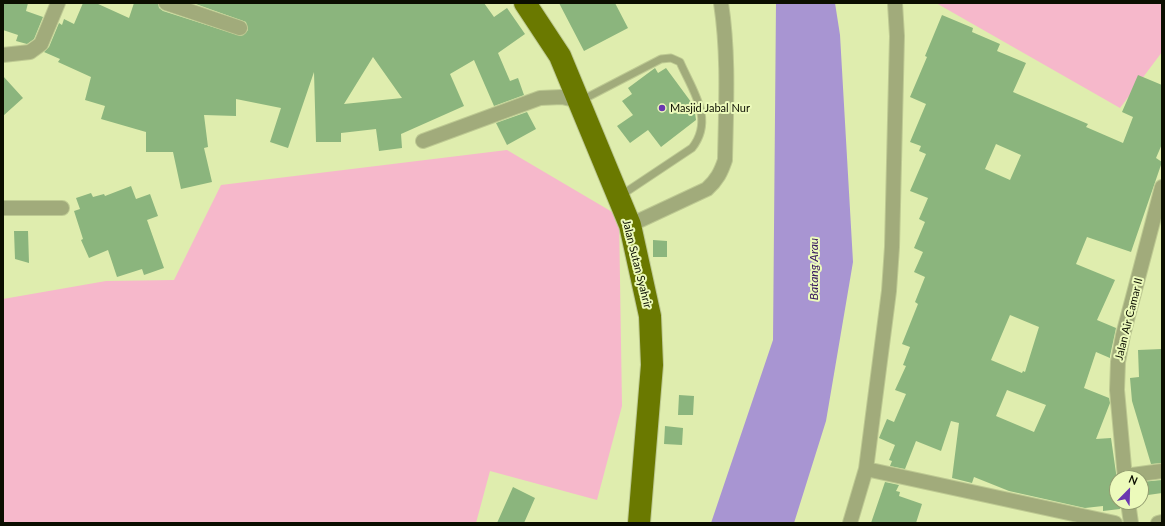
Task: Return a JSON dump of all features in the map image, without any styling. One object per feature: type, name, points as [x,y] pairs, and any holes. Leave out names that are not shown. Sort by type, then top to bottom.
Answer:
[{"type":"main road","name":"Jalan Sutan Syahrir","points":[[525,3],[560,56],[630,225],[650,316],[652,365],[637,522]]},
{"type":"street","points":[[3,55],[30,52],[41,44],[58,3]]},
{"type":"street","points":[[166,3],[240,28]]},
{"type":"street","points":[[630,225],[707,189],[715,182],[721,173],[725,160],[727,69],[725,30],[721,3]]},
{"type":"street","points":[[850,523],[866,469],[884,337],[892,247],[897,36],[895,3]]},
{"type":"street","points":[[423,141],[540,98],[562,97],[579,101]]},
{"type":"street","name":"Jalan Air Camar II","points":[[1124,470],[1117,390],[1118,362],[1123,335],[1159,217],[1162,187]]},
{"type":"street","points":[[3,208],[62,208]]},
{"type":"street","points":[[866,469],[1115,523]]},
{"type":"street","points":[[1149,473],[1162,471]]},
{"type":"street","points":[[1129,510],[1131,523]]},
{"type":"street","points":[[1158,523],[1162,522]]},
{"type":"lane","points":[[579,101],[661,59],[671,58],[680,62],[701,110],[703,126],[698,140],[692,148],[618,197]]},
{"type":"shaded area","points":[[936,3],[1162,3],[1162,52],[1120,108]]},
{"type":"shaded area","points":[[507,150],[619,216],[622,406],[597,500],[490,471],[476,523],[3,523],[3,299],[106,281],[174,280],[221,185]]},
{"type":"water","name":"Batang Arau","points":[[776,3],[835,3],[840,35],[853,262],[826,421],[794,523],[711,523],[773,340]]},
{"type":"building","points":[[3,3],[28,3],[26,11],[43,17],[34,39],[27,44],[16,41],[18,35],[3,30]]},
{"type":"building","points":[[83,3],[96,3],[129,18],[134,3],[158,3],[159,8],[163,11],[241,36],[248,30],[246,22],[193,3],[484,3],[494,17],[507,8],[525,34],[498,53],[510,81],[518,78],[524,95],[494,106],[474,60],[450,74],[464,106],[401,134],[402,148],[379,151],[376,129],[341,133],[341,142],[316,142],[314,72],[288,148],[270,142],[281,108],[236,99],[236,116],[204,115],[208,147],[204,148],[212,182],[181,189],[173,152],[146,152],[146,132],[101,119],[105,106],[85,100],[91,77],[58,62],[60,59],[44,52],[49,47],[59,23],[62,25],[64,19],[74,24]],"holes":[[[373,57],[402,98],[344,104]]]},
{"type":"building","points":[[559,3],[615,3],[628,28],[584,51]]},
{"type":"building","points":[[942,15],[973,28],[972,32],[1000,44],[997,51],[1026,63],[1013,92],[1088,124],[1086,127],[1123,143],[1133,117],[1122,112],[1138,75],[1162,85],[1162,144],[1156,158],[1162,162],[1131,252],[1087,237],[1076,264],[1115,280],[1097,320],[1116,328],[1110,358],[1096,352],[1084,388],[1109,398],[1110,403],[1096,439],[1111,438],[1116,470],[1109,470],[1109,510],[1112,510],[1103,511],[1103,506],[1085,508],[1009,491],[974,477],[972,483],[952,478],[959,423],[951,421],[941,451],[916,441],[905,469],[890,466],[892,461],[889,460],[895,445],[879,438],[887,419],[894,422],[906,394],[895,390],[906,366],[903,365],[910,347],[902,344],[918,304],[915,302],[925,277],[914,272],[923,252],[914,248],[925,222],[919,219],[928,198],[910,191],[926,154],[919,151],[921,146],[910,142],[926,104],[910,97],[927,57],[925,56]],"holes":[[[996,144],[1021,155],[1010,180],[985,169]],[[1010,315],[1039,327],[1025,372],[1023,371],[1022,373],[991,360]],[[1007,390],[1046,405],[1034,432],[996,416]]]},
{"type":"building","name":"Masjid Jabal Nur","points":[[655,68],[658,73],[666,68],[694,106],[696,120],[661,147],[648,130],[630,143],[617,126],[633,115],[622,101],[632,94],[628,88]]},
{"type":"building","points":[[3,76],[23,98],[3,116]]},
{"type":"building","points":[[527,112],[536,129],[507,145],[496,123]]},
{"type":"building","points":[[131,186],[136,199],[150,194],[158,216],[147,220],[164,268],[144,275],[142,269],[117,277],[108,250],[89,258],[81,240],[83,239],[74,211],[80,209],[76,198],[91,193],[93,197],[104,194],[105,196]]},
{"type":"building","points":[[14,231],[28,231],[29,263],[15,259]]},
{"type":"building","points":[[653,240],[667,241],[667,257],[653,257]]},
{"type":"building","points":[[1162,349],[1162,463],[1151,464],[1132,401],[1130,378],[1139,377],[1138,350]]},
{"type":"building","points":[[679,395],[694,396],[693,415],[678,415]]},
{"type":"building","points":[[665,426],[683,428],[682,445],[664,444]]},
{"type":"building","points":[[1162,480],[1162,493],[1149,495],[1149,481]]},
{"type":"building","points":[[885,482],[899,485],[896,491],[900,492],[899,496],[922,504],[916,523],[871,523]]},
{"type":"building","points":[[513,487],[535,498],[524,523],[497,523]]},
{"type":"place","name":"Masjid Jabal Nur","points":[[662,108]]}]
